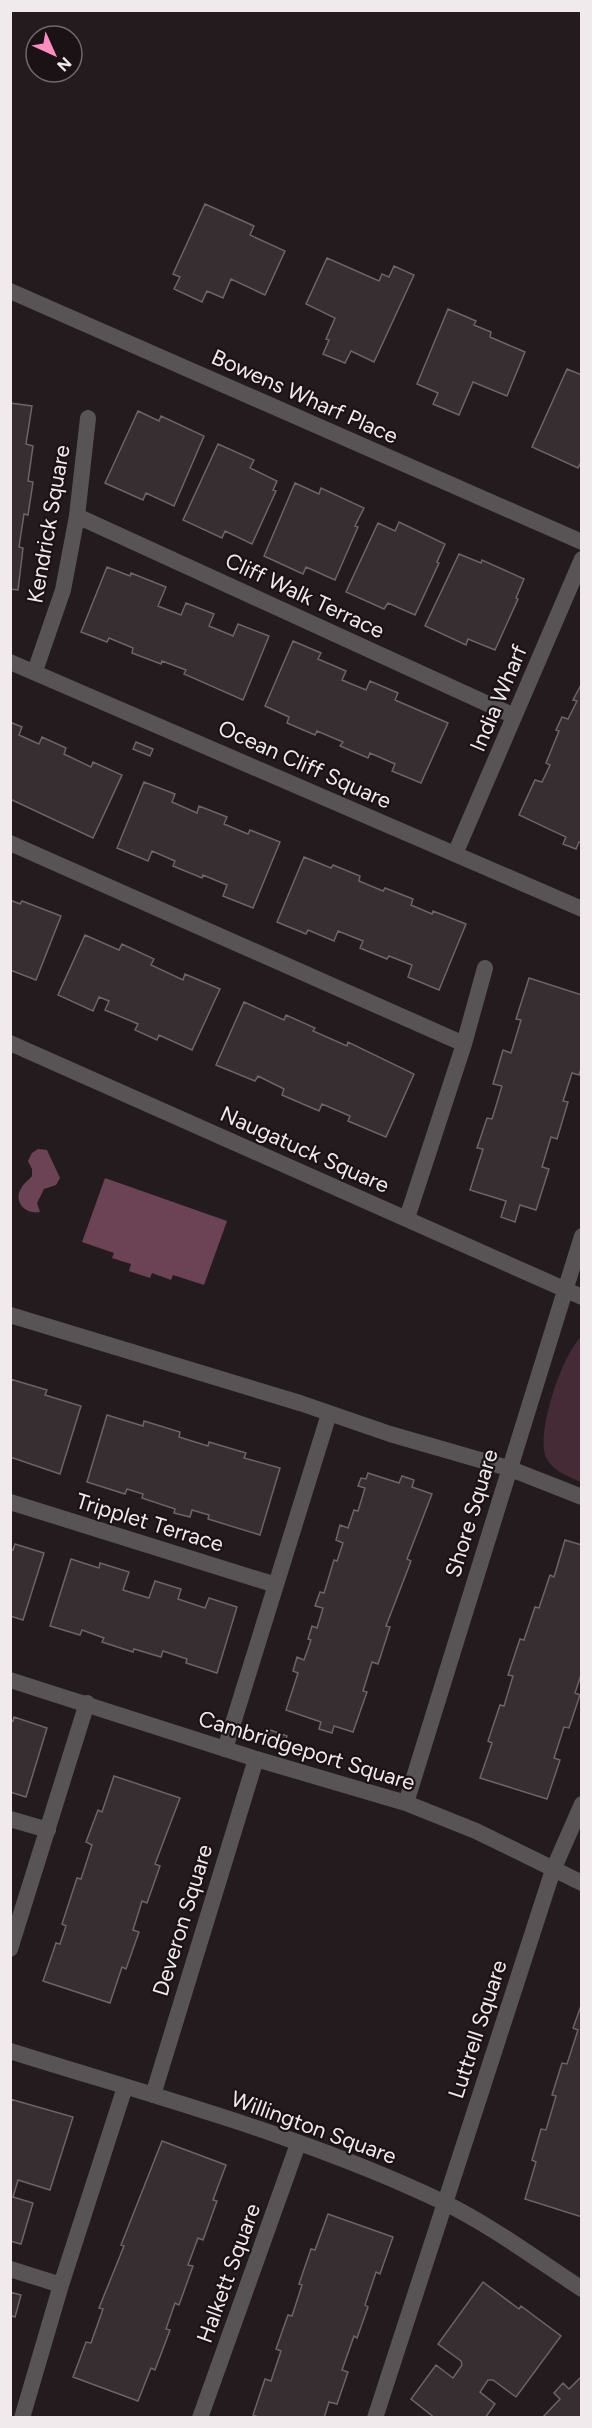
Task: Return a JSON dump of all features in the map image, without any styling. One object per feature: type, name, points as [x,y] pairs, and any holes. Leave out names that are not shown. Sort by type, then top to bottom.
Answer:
[{"type":"street","name":"Bowens Wharf Place","points":[[10,291],[582,542]]},
{"type":"street","name":"Kendrick Square","points":[[35,671],[63,590],[77,516],[88,418]]},
{"type":"street","name":"Cliff Walk Terrace","points":[[77,516],[514,716]]},
{"type":"street","name":"India Wharf","points":[[455,854],[582,559]]},
{"type":"street","name":"Ocean Cliff Square","points":[[10,662],[582,909]]},
{"type":"street","points":[[10,843],[464,1044]]},
{"type":"street","points":[[407,1218],[464,1044],[485,968]]},
{"type":"street","name":"Naugatuck Square","points":[[10,1043],[582,1297]]},
{"type":"street","name":"Shore Square","points":[[406,1803],[508,1468],[582,1236]]},
{"type":"street","points":[[10,1315],[508,1468],[582,1497]]},
{"type":"street","points":[[225,1749],[328,1414]]},
{"type":"street","name":"Tripplet Terrace","points":[[10,1502],[276,1585]]},
{"type":"street","name":"Cambridgeport Square","points":[[10,1680],[256,1759],[406,1803],[476,1831],[582,1883]]},
{"type":"street","points":[[10,1949],[87,1704]]},
{"type":"street","name":"Deveron Square","points":[[153,2095],[256,1759]]},
{"type":"street","name":"Luttrell Square","points":[[375,2417],[553,1870],[582,1804]]},
{"type":"street","points":[[10,1819],[48,1830]]},
{"type":"street","name":"Willington Square","points":[[10,2051],[256,2127],[379,2173],[445,2203],[482,2223],[582,2289]]},
{"type":"street","points":[[22,2418],[61,2285],[125,2087]]},
{"type":"street","name":"Halkett Square","points":[[200,2418],[298,2144]]},
{"type":"street","points":[[10,2269],[61,2285]]},
{"type":"shaded area","points":[[38,1149],[47,1150],[60,1178],[56,1185],[44,1189],[37,1203],[40,1212],[35,1212],[25,1209],[18,1197],[23,1186],[32,1176],[32,1169],[28,1161],[32,1153]]},
{"type":"shaded area","points":[[105,1178],[227,1221],[204,1285],[173,1275],[171,1280],[152,1273],[150,1278],[129,1271],[131,1264],[112,1258],[114,1253],[82,1242]]},
{"type":"shaded area","points":[[581,1337],[581,1482],[562,1473],[549,1463],[544,1448],[544,1432],[552,1395],[559,1377],[566,1360]]},
{"type":"building","points":[[205,204],[254,226],[250,235],[285,251],[265,295],[231,279],[223,298],[207,291],[202,302],[174,289],[180,277],[173,274]]},
{"type":"building","points":[[327,258],[379,281],[382,274],[389,277],[394,266],[414,275],[374,362],[351,351],[345,363],[323,354],[329,340],[326,339],[335,318],[306,304]]},
{"type":"building","points":[[448,309],[476,321],[474,325],[491,332],[490,337],[525,352],[507,396],[473,382],[459,415],[433,404],[438,393],[417,384]]},
{"type":"building","points":[[567,369],[582,375],[582,460],[578,468],[532,447]]},
{"type":"building","points":[[10,403],[32,406],[26,444],[33,446],[28,481],[33,482],[28,515],[24,514],[19,547],[23,548],[18,590],[10,589]]},
{"type":"building","points":[[138,411],[159,421],[161,416],[204,436],[174,506],[146,493],[143,500],[105,483]]},
{"type":"building","points":[[218,444],[254,460],[250,468],[277,481],[273,490],[276,491],[252,544],[225,531],[222,538],[183,520]]},
{"type":"building","points":[[295,483],[319,494],[321,488],[364,508],[335,580],[306,567],[303,574],[264,556]]},
{"type":"building","points":[[399,522],[445,544],[437,562],[439,563],[415,615],[388,603],[384,609],[346,592],[378,523],[395,531]]},
{"type":"building","points":[[459,554],[481,563],[482,560],[524,579],[516,598],[518,599],[495,650],[468,639],[466,645],[425,626]]},
{"type":"building","points":[[107,567],[130,576],[131,573],[166,587],[158,606],[181,615],[186,603],[214,614],[209,626],[233,636],[238,624],[269,636],[243,700],[184,674],[186,670],[132,653],[133,648],[109,638],[107,642],[81,632]]},
{"type":"building","points":[[293,641],[321,653],[318,659],[346,671],[342,680],[366,690],[370,681],[398,693],[395,700],[448,723],[421,783],[392,771],[395,764],[370,753],[368,758],[340,746],[343,742],[317,731],[315,735],[287,723],[289,717],[265,706]]},
{"type":"building","points":[[582,683],[582,843],[579,842],[576,849],[563,844],[566,837],[519,815],[535,780],[542,782],[550,765],[546,763],[559,731],[556,730],[562,717],[568,719],[577,701],[573,700]]},
{"type":"building","points":[[10,722],[22,727],[19,735],[39,744],[42,737],[66,748],[64,754],[91,767],[93,762],[122,775],[93,838],[10,799]]},
{"type":"building","points":[[136,742],[153,749],[150,756],[133,749]]},
{"type":"building","points":[[144,782],[175,794],[172,802],[197,813],[199,806],[227,817],[224,824],[248,834],[250,830],[280,842],[253,908],[223,896],[227,885],[173,866],[175,861],[152,851],[148,861],[117,848]]},
{"type":"building","points":[[304,857],[360,876],[359,881],[383,891],[385,888],[413,899],[411,905],[466,924],[439,990],[408,977],[412,965],[389,956],[387,959],[360,948],[363,941],[338,931],[334,941],[308,930],[306,934],[277,922]]},
{"type":"building","points":[[10,900],[20,904],[22,901],[61,916],[36,980],[10,970]]},
{"type":"building","points":[[85,935],[119,950],[122,944],[154,959],[151,965],[183,980],[185,974],[220,989],[192,1050],[159,1035],[157,1040],[135,1030],[138,1024],[105,1010],[109,1001],[99,997],[93,1011],[58,995]]},
{"type":"building","points":[[529,978],[582,995],[582,1066],[579,1075],[572,1073],[563,1101],[568,1102],[557,1139],[551,1137],[542,1167],[549,1169],[536,1210],[520,1205],[515,1222],[501,1217],[506,1201],[470,1190],[483,1149],[477,1148],[487,1118],[492,1119],[502,1086],[493,1084],[503,1050],[511,1053],[521,1020],[516,1019]]},
{"type":"building","points":[[244,1002],[284,1020],[286,1015],[315,1028],[313,1031],[347,1046],[348,1042],[414,1074],[386,1137],[348,1121],[350,1116],[322,1104],[319,1111],[282,1095],[284,1089],[258,1076],[255,1081],[216,1065]]},
{"type":"building","points":[[10,1379],[47,1390],[45,1395],[81,1406],[60,1474],[10,1457]]},
{"type":"building","points":[[107,1415],[143,1426],[144,1421],[180,1432],[179,1437],[208,1446],[209,1442],[246,1453],[244,1458],[280,1468],[260,1535],[208,1519],[209,1515],[192,1510],[190,1517],[174,1513],[175,1509],[142,1498],[143,1494],[127,1489],[125,1494],[87,1482]]},
{"type":"building","points":[[368,1473],[399,1483],[402,1476],[414,1480],[412,1487],[432,1494],[407,1559],[411,1561],[386,1626],[390,1627],[378,1664],[372,1662],[363,1691],[367,1692],[353,1732],[334,1726],[332,1733],[319,1729],[321,1722],[286,1710],[298,1673],[293,1671],[297,1657],[304,1660],[311,1640],[308,1639],[312,1626],[317,1628],[323,1608],[315,1606],[320,1592],[324,1593],[334,1560],[337,1561],[343,1543],[336,1540],[340,1525],[348,1528],[354,1510],[358,1511],[365,1488],[358,1486],[361,1478],[366,1479]]},
{"type":"building","points":[[565,1540],[582,1545],[582,1672],[575,1693],[580,1695],[569,1728],[564,1727],[554,1758],[560,1760],[547,1799],[480,1778],[492,1743],[488,1741],[500,1705],[504,1706],[513,1676],[508,1675],[520,1639],[524,1640],[535,1607],[539,1608],[550,1575],[554,1577]]},
{"type":"building","points":[[15,1544],[44,1553],[23,1620],[10,1616],[10,1549],[13,1550]]},
{"type":"building","points":[[71,1559],[99,1568],[100,1563],[129,1572],[123,1590],[149,1598],[155,1581],[181,1589],[178,1599],[205,1608],[209,1598],[237,1607],[217,1673],[186,1663],[187,1659],[163,1651],[161,1657],[134,1649],[133,1652],[102,1642],[104,1638],[82,1630],[80,1635],[50,1626]]},
{"type":"building","points":[[14,1717],[47,1728],[26,1797],[10,1792],[10,1720],[13,1721]]},
{"type":"building","points":[[270,1730],[287,1736],[285,1743],[267,1737]]},
{"type":"building","points":[[114,1776],[180,1798],[155,1864],[160,1866],[147,1903],[142,1901],[133,1930],[139,1932],[126,1969],[122,1967],[110,2003],[43,1981],[56,1943],[60,1944],[66,1926],[62,1924],[77,1878],[81,1879],[92,1845],[86,1842],[98,1810],[102,1812]]},
{"type":"building","points":[[582,2003],[582,2217],[525,2199],[536,2162],[532,2160],[541,2129],[546,2130],[556,2096],[552,2095],[562,2063],[567,2064],[578,2030],[573,2028]]},
{"type":"building","points":[[10,2099],[73,2117],[50,2190],[18,2180],[13,2197],[33,2203],[21,2244],[10,2241]]},
{"type":"building","points":[[162,2141],[226,2165],[213,2200],[217,2201],[203,2240],[198,2238],[188,2265],[193,2266],[179,2305],[175,2303],[166,2329],[170,2330],[155,2370],[151,2368],[138,2401],[73,2377],[86,2342],[91,2343],[103,2309],[99,2308],[124,2246],[121,2245]]},
{"type":"building","points":[[328,2214],[393,2237],[380,2274],[376,2272],[365,2305],[368,2307],[357,2338],[354,2336],[342,2370],[348,2372],[337,2404],[329,2402],[324,2418],[261,2418],[253,2415],[265,2379],[271,2381],[281,2351],[276,2349],[288,2315],[292,2316],[302,2285],[299,2284],[311,2249],[315,2250]]},
{"type":"building","points":[[483,2282],[519,2309],[521,2306],[561,2336],[516,2397],[493,2380],[488,2380],[480,2392],[495,2404],[485,2418],[435,2418],[411,2399],[436,2365],[453,2378],[462,2365],[461,2361],[438,2344]]},
{"type":"building","points":[[10,2292],[21,2295],[15,2317],[12,2316],[10,2321]]},
{"type":"building","points":[[582,2376],[582,2418],[542,2418],[560,2399],[554,2393],[563,2383],[569,2389]]}]
